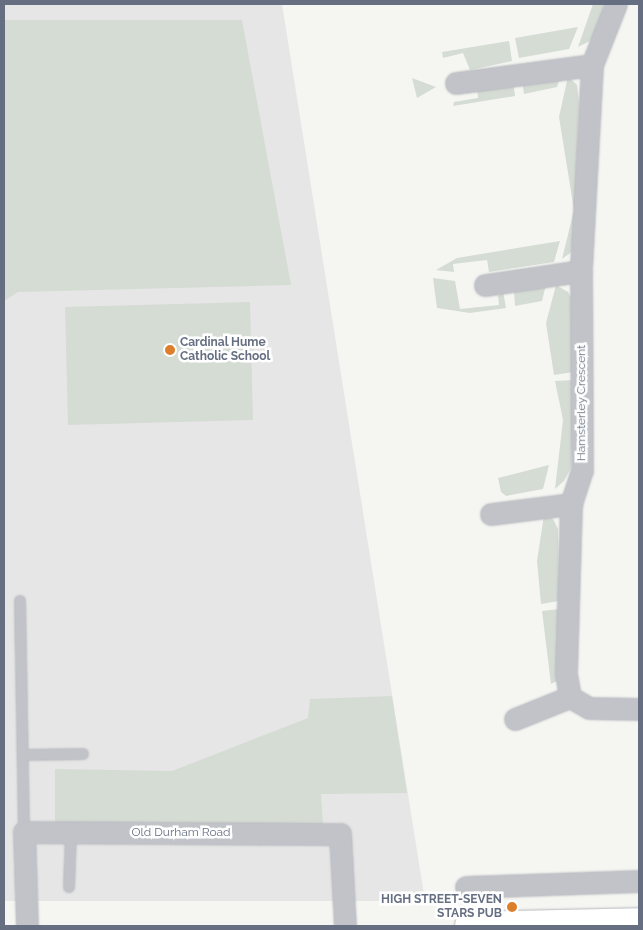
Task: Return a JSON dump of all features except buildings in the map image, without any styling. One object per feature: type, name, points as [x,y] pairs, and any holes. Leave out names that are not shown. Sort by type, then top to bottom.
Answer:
[{"type":"main road","points":[[469,926],[639,922]]},
{"type":"street","name":"Hamsterley Crescent","points":[[570,696],[566,674],[571,504],[582,470],[581,271],[592,65],[616,4]]},
{"type":"street","points":[[456,83],[592,65]]},
{"type":"street","points":[[485,285],[581,271]]},
{"type":"street","points":[[492,514],[571,504]]},
{"type":"street","points":[[516,719],[570,696],[589,708],[639,709]]},
{"type":"street","points":[[24,832],[27,926]]},
{"type":"street","name":"Old Durham Road","points":[[24,832],[340,834],[345,926]]},
{"type":"street","points":[[466,887],[639,881]]},
{"type":"lane","points":[[20,600],[24,832]]},
{"type":"lane","points":[[23,755],[83,754]]},
{"type":"lane","points":[[69,887],[71,832]]},
{"type":"shaded area","name":"Cardinal Hume Catholic School","points":[[4,4],[282,4],[425,901],[4,901]]},
{"type":"shaded area","points":[[593,4],[604,4],[602,18],[590,41],[578,47]]},
{"type":"shaded area","points":[[4,20],[242,20],[291,285],[18,292],[4,301]]},
{"type":"shaded area","points":[[578,27],[569,49],[519,58],[515,38]]},
{"type":"shaded area","points":[[509,41],[512,61],[470,70],[463,53],[443,58],[442,52]]},
{"type":"shaded area","points":[[561,74],[557,87],[524,94],[522,81]]},
{"type":"shaded area","points":[[568,76],[577,85],[579,102],[573,251],[562,259],[574,210],[559,117]]},
{"type":"shaded area","points":[[412,78],[436,87],[417,98]]},
{"type":"shaded area","points":[[513,81],[515,96],[453,106],[454,102],[478,98],[477,88]]},
{"type":"shaded area","points":[[560,241],[554,262],[489,272],[487,260],[453,264],[454,272],[436,270],[457,258]]},
{"type":"shaded area","points":[[433,278],[455,281],[460,309],[499,305],[498,296],[503,291],[506,308],[470,313],[437,308]]},
{"type":"shaded area","points":[[546,285],[542,301],[515,306],[514,290]]},
{"type":"shaded area","points":[[556,285],[568,292],[574,303],[573,372],[554,375],[546,323]]},
{"type":"shaded area","points":[[250,302],[253,420],[68,425],[65,307]]},
{"type":"shaded area","points":[[574,380],[571,468],[564,481],[555,489],[563,420],[555,381]]},
{"type":"shaded area","points":[[549,465],[543,489],[506,496],[501,492],[498,478]]},
{"type":"shaded area","points":[[544,515],[553,519],[558,529],[559,601],[541,604],[537,561]]},
{"type":"shaded area","points":[[559,609],[557,681],[551,684],[542,611]]},
{"type":"shaded area","points":[[392,696],[407,793],[321,794],[323,825],[55,825],[55,769],[172,771],[308,718],[310,699]]},
{"type":"place","name":"Cardinal Hume Catholic School","points":[[170,350]]},
{"type":"place","name":"HIGH STREET-SEVEN STARS PUB","points":[[512,907]]}]
